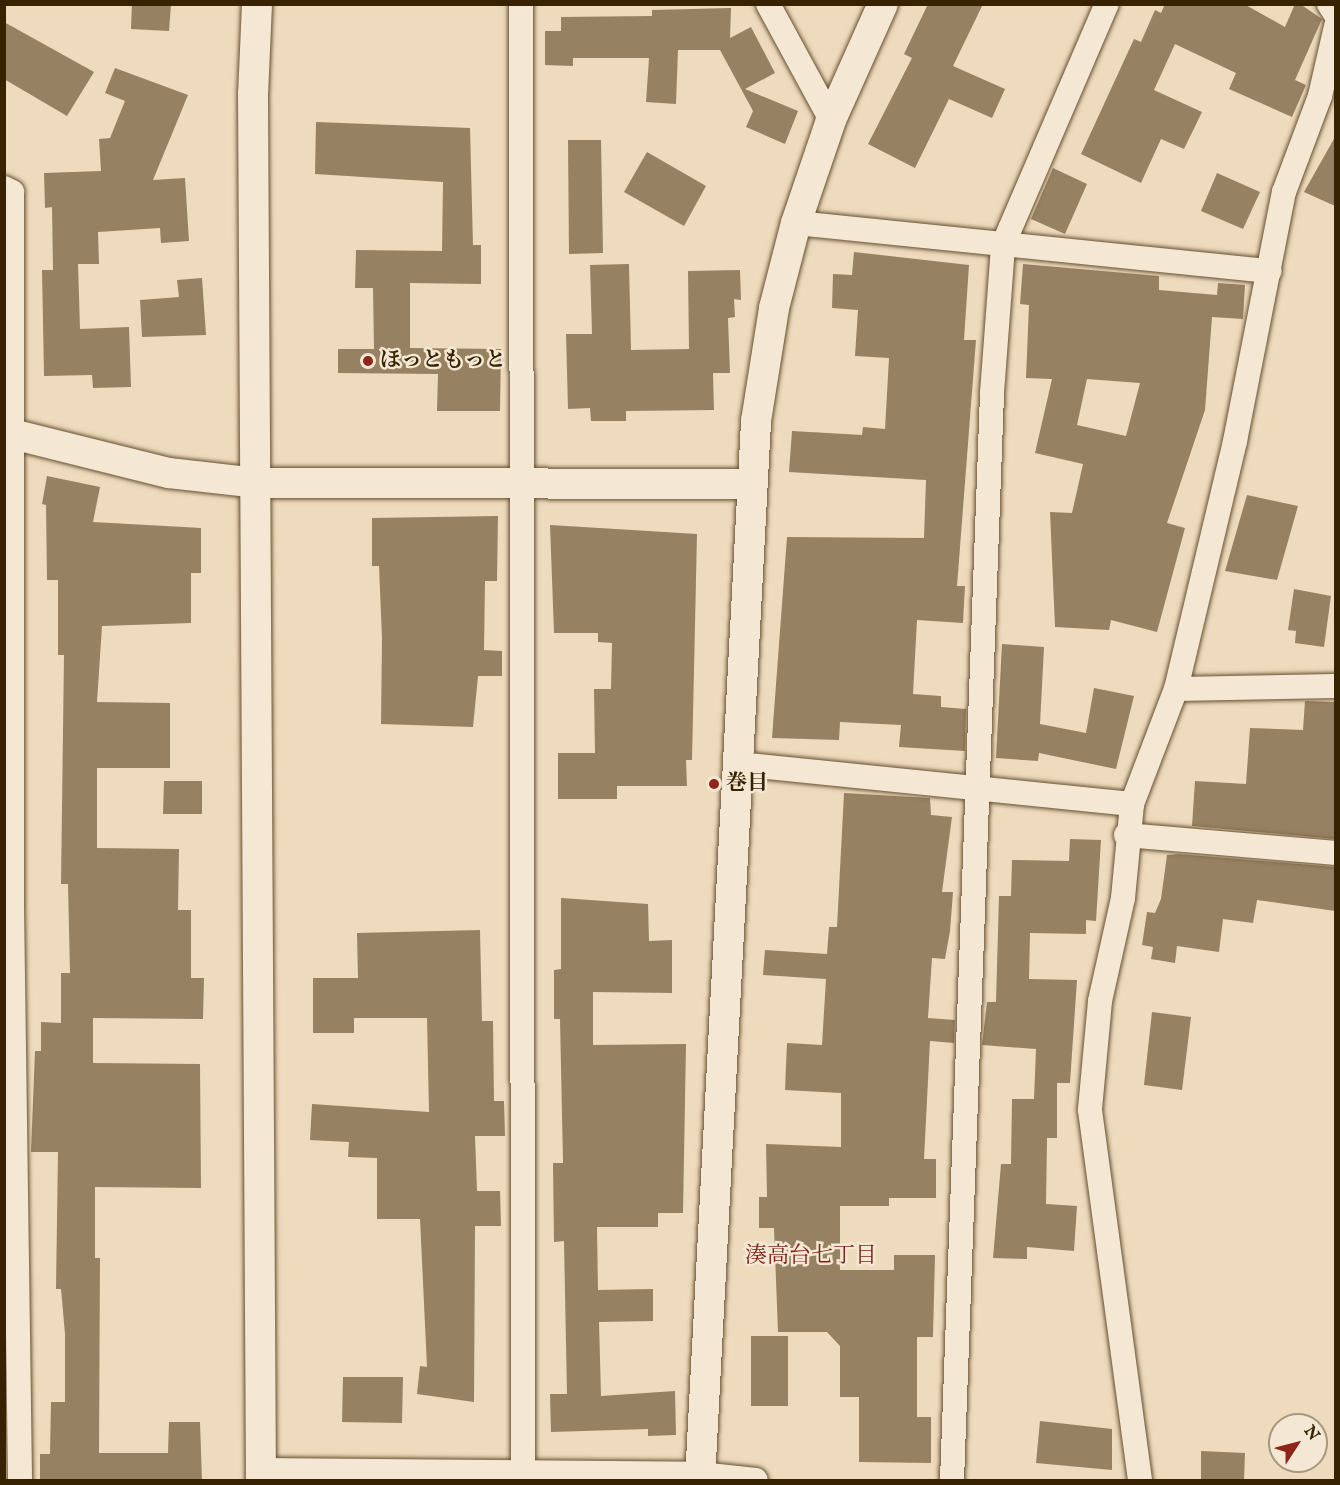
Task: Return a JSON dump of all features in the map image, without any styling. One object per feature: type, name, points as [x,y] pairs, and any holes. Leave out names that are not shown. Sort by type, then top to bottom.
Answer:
[{"type":"street","points":[[257,4],[252,94],[258,483],[260,1475],[700,1477],[756,1480]]},
{"type":"street","points":[[521,4],[525,482],[523,1476]]},
{"type":"street","points":[[768,4],[831,120]]},
{"type":"street","points":[[700,1477],[751,484],[774,308],[796,224],[831,120],[883,4]]},
{"type":"street","points":[[952,1480],[992,393],[1003,245],[1107,4]]},
{"type":"street","points":[[1329,4],[1335,15]]},
{"type":"street","points":[[1140,1480],[1090,1109],[1100,1001],[1123,898],[1126,835],[1132,804],[1176,689],[1270,270],[1284,192],[1320,96],[1335,26]]},
{"type":"street","points":[[4,188],[12,192],[7,433],[8,905],[10,1217],[20,1480]]},
{"type":"street","points":[[796,224],[1270,270]]},
{"type":"street","points":[[7,433],[169,473],[258,483],[751,484]]},
{"type":"street","points":[[1176,689],[1335,686]]},
{"type":"street","points":[[738,764],[1132,804]]},
{"type":"street","points":[[1126,835],[1335,853]]},
{"type":"building","points":[[132,4],[171,4],[169,31],[131,29]]},
{"type":"building","points":[[928,4],[983,4],[953,66],[1005,89],[992,118],[949,99],[915,168],[868,144],[912,58],[904,54]]},
{"type":"building","points":[[1165,4],[1244,4],[1285,27],[1295,4],[1300,4],[1322,19],[1295,80],[1306,85],[1292,117],[1229,89],[1236,73],[1175,44],[1154,90],[1202,112],[1184,149],[1161,139],[1141,183],[1081,154],[1134,39],[1141,42],[1155,10],[1161,13]]},
{"type":"building","points":[[731,8],[730,38],[751,27],[775,73],[745,89],[798,111],[785,144],[746,127],[753,111],[720,50],[678,50],[676,104],[646,102],[649,58],[573,58],[573,66],[545,65],[545,31],[561,31],[561,17],[652,16],[652,10]]},
{"type":"building","points":[[4,22],[94,72],[67,116],[4,79]]},
{"type":"building","points":[[115,68],[188,95],[153,180],[185,178],[189,241],[161,243],[160,228],[98,232],[99,264],[78,264],[80,329],[129,327],[131,387],[93,388],[92,375],[44,376],[42,270],[53,270],[52,207],[45,208],[44,173],[101,171],[99,139],[110,138],[125,101],[105,93]]},
{"type":"building","points":[[316,122],[470,128],[473,245],[481,245],[481,284],[410,283],[410,348],[501,349],[500,411],[437,411],[438,374],[338,373],[338,349],[374,349],[373,288],[355,288],[356,250],[442,251],[443,182],[315,174]]},
{"type":"building","points":[[1335,137],[1335,206],[1304,192]]},
{"type":"building","points":[[568,140],[601,140],[603,253],[569,254]]},
{"type":"building","points":[[647,152],[706,186],[684,226],[624,192]]},
{"type":"building","points":[[1053,168],[1087,184],[1065,234],[1031,219]]},
{"type":"building","points":[[1217,173],[1260,192],[1243,229],[1201,211]]},
{"type":"building","points":[[854,252],[969,265],[964,340],[976,340],[957,586],[965,586],[963,623],[917,620],[913,694],[941,696],[941,707],[966,709],[965,751],[899,747],[901,725],[840,722],[839,740],[772,738],[787,537],[924,538],[926,480],[789,472],[792,431],[862,435],[863,427],[885,429],[889,358],[855,356],[858,310],[832,308],[833,274],[852,275]]},
{"type":"building","points":[[629,264],[631,350],[689,349],[688,271],[740,270],[741,300],[734,299],[735,317],[728,318],[730,373],[713,373],[714,410],[626,411],[626,421],[591,421],[590,408],[568,409],[566,334],[592,334],[590,265]]},
{"type":"building","points":[[1023,264],[1159,276],[1159,290],[1217,295],[1218,283],[1245,285],[1243,319],[1212,317],[1205,410],[1167,523],[1185,528],[1157,632],[1111,620],[1109,630],[1055,627],[1050,512],[1072,513],[1083,464],[1035,453],[1052,379],[1026,378],[1029,305],[1020,304]],"holes":[[[1087,379],[1140,383],[1126,436],[1077,425]]]},
{"type":"building","points":[[202,278],[206,335],[142,337],[140,300],[179,297],[177,280]]},
{"type":"building","points":[[47,476],[100,487],[93,522],[201,528],[201,573],[191,573],[191,623],[102,626],[97,702],[170,703],[170,768],[97,768],[97,848],[179,849],[178,910],[191,910],[191,978],[204,978],[203,1019],[93,1018],[93,1063],[200,1064],[201,1188],[95,1187],[95,1258],[100,1258],[99,1453],[168,1453],[169,1422],[200,1422],[202,1480],[40,1480],[40,1454],[50,1454],[51,1402],[65,1402],[65,1334],[61,1289],[56,1289],[58,1152],[31,1152],[35,1051],[41,1051],[41,1022],[61,1023],[61,973],[70,973],[68,884],[61,884],[64,655],[58,655],[58,580],[47,580],[46,505],[42,504]]},
{"type":"building","points":[[1247,495],[1298,506],[1277,580],[1225,571]]},
{"type":"building","points":[[498,516],[497,581],[485,581],[484,650],[502,651],[502,676],[478,676],[473,727],[381,724],[382,638],[379,566],[372,566],[372,518]]},
{"type":"building","points":[[550,525],[697,534],[692,760],[686,760],[687,786],[617,786],[617,799],[558,799],[558,753],[595,753],[594,689],[611,689],[612,643],[598,642],[598,633],[554,633]]},
{"type":"building","points":[[1294,589],[1331,596],[1324,647],[1295,643],[1296,631],[1288,630]]},
{"type":"building","points":[[1002,644],[1044,647],[1040,724],[1086,733],[1094,688],[1134,696],[1116,769],[1039,753],[1038,761],[996,758]]},
{"type":"building","points":[[1305,701],[1335,702],[1335,839],[1192,826],[1195,781],[1246,784],[1250,728],[1303,730]]},
{"type":"building","points":[[164,781],[202,781],[202,814],[163,814]]},
{"type":"building","points":[[844,793],[930,798],[931,815],[952,817],[942,892],[953,892],[950,931],[945,959],[932,958],[928,1018],[955,1020],[954,1043],[930,1041],[924,1159],[936,1159],[936,1198],[889,1198],[889,1206],[840,1206],[840,1270],[894,1270],[894,1255],[935,1255],[933,1337],[917,1337],[917,1417],[931,1417],[931,1463],[859,1462],[859,1397],[840,1397],[840,1346],[827,1332],[778,1332],[774,1228],[759,1228],[759,1197],[767,1197],[766,1144],[841,1147],[841,1093],[785,1090],[787,1043],[822,1045],[826,979],[763,975],[765,950],[827,954],[829,927],[837,927]]},
{"type":"building","points":[[1070,839],[1101,840],[1096,921],[1086,920],[1086,934],[1030,933],[1029,979],[1077,980],[1070,1083],[1057,1083],[1057,1138],[1047,1138],[1046,1204],[1077,1206],[1074,1251],[1027,1247],[1027,1259],[993,1258],[1001,1164],[1011,1164],[1012,1099],[1034,1099],[1036,1049],[982,1045],[987,1002],[996,1002],[999,896],[1011,896],[1012,860],[1069,861]]},
{"type":"building","points":[[1167,855],[1335,867],[1335,911],[1257,900],[1253,923],[1223,919],[1219,952],[1177,946],[1175,963],[1151,959],[1153,947],[1142,945],[1147,912],[1155,913],[1161,899]]},
{"type":"building","points":[[561,898],[648,904],[649,941],[672,940],[672,993],[593,992],[593,1045],[686,1044],[683,1213],[658,1213],[658,1227],[597,1227],[598,1290],[653,1289],[653,1321],[599,1322],[601,1396],[675,1391],[676,1435],[648,1436],[648,1429],[551,1432],[550,1394],[567,1394],[564,1241],[554,1242],[553,1163],[563,1163],[560,1019],[554,1019],[554,970],[561,969]]},
{"type":"building","points":[[480,930],[482,1021],[493,1021],[494,1101],[504,1101],[505,1136],[475,1136],[477,1191],[500,1191],[501,1226],[475,1226],[474,1402],[417,1394],[420,1366],[427,1367],[420,1219],[377,1219],[377,1158],[348,1157],[349,1142],[310,1140],[312,1104],[429,1112],[427,1018],[354,1018],[354,1033],[313,1033],[313,978],[358,978],[357,933]]},
{"type":"building","points":[[1152,1012],[1191,1017],[1182,1090],[1144,1085]]},
{"type":"building","points":[[751,1336],[788,1336],[788,1406],[751,1406]]},
{"type":"building","points":[[343,1377],[403,1377],[402,1423],[342,1422]]},
{"type":"building","points":[[1040,1421],[1112,1429],[1112,1470],[1036,1463]]},
{"type":"building","points":[[1201,1451],[1245,1453],[1244,1480],[1201,1480]]},
{"type":"place","name":"ほっともっと","points":[[368,361]]},
{"type":"place","name":"巻目","points":[[714,784]]},
{"type":"district","name":"湊高台七丁目","points":[[811,1257]]}]
